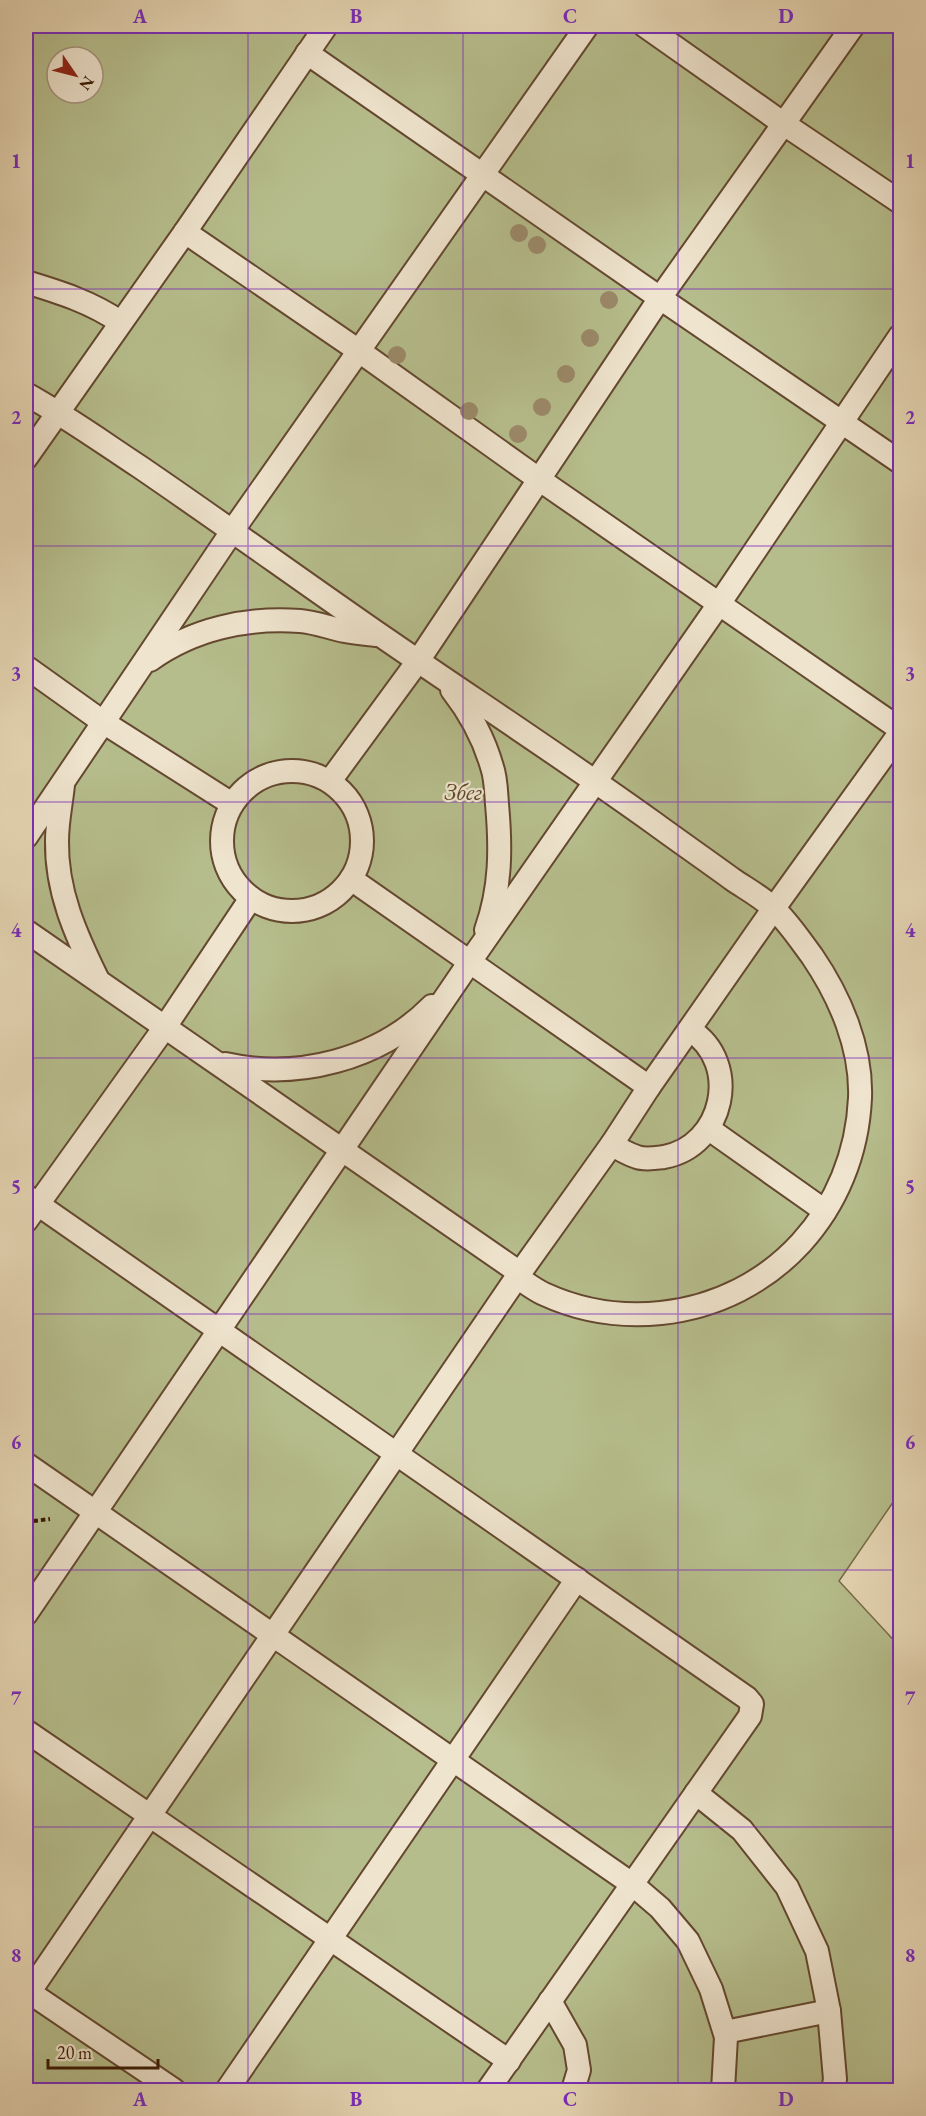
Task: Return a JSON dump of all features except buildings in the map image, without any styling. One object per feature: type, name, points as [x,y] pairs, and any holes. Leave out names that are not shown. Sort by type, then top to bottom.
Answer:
[{"type":"lane","points":[[26,458],[326,26]]},
{"type":"lane","points":[[26,837],[233,530],[587,26]]},
{"type":"lane","points":[[645,26],[900,202]]},
{"type":"lane","points":[[330,781],[418,661],[660,298],[853,26]]},
{"type":"lane","points":[[308,53],[900,462]]},
{"type":"lane","points":[[174,2091],[27,1993],[649,1087],[900,731],[359,351],[185,232]]},
{"type":"lane","points":[[26,282],[63,293],[104,310],[120,322]]},
{"type":"lane","points":[[26,1614],[470,963],[719,604],[900,336]]},
{"type":"lane","points":[[26,394],[57,411],[233,530],[381,636],[595,781],[774,908],[813,957],[838,999],[855,1046],[860,1095],[854,1144],[838,1191],[812,1233],[777,1268],[735,1294],[688,1310],[639,1316],[590,1310],[543,1294],[342,1150],[26,931]]},
{"type":"lane","points":[[141,666],[165,649],[208,630],[254,620],[302,621],[381,636]]},
{"type":"lane","points":[[26,667],[103,722],[232,804]]},
{"type":"lane","points":[[214,1061],[250,1069],[297,1069],[343,1060],[386,1041],[424,1014],[470,963],[490,920],[501,847],[493,769],[471,718],[442,677]]},
{"type":"lane","points":[[304,771],[330,781],[350,801],[361,826],[362,854],[351,879],[331,899],[305,910],[277,909],[251,898],[233,879],[223,855],[222,829],[232,804],[250,784],[276,772],[304,771]]},
{"type":"lane","points":[[63,784],[57,841],[61,888],[75,933],[98,980]]},
{"type":"lane","points":[[351,879],[649,1087]]},
{"type":"lane","points":[[251,898],[165,1027],[29,1207],[219,1330],[747,1698],[752,1704],[750,1716],[488,2091]]},
{"type":"lane","points":[[612,1144],[638,1158],[656,1158],[674,1155],[691,1146],[709,1129],[720,1101],[722,1083],[718,1064],[709,1048],[690,1030]]},
{"type":"lane","points":[[709,1129],[825,1211]]},
{"type":"lane","points":[[26,1464],[632,1884],[660,1908],[688,1941],[711,1989],[726,2037],[723,2091]]},
{"type":"lane","points":[[227,2091],[577,1579]]},
{"type":"lane","points":[[26,1731],[509,2061]]},
{"type":"lane","points":[[696,1793],[742,1830],[787,1887],[817,1950],[829,2012],[835,2079],[833,2091]]},
{"type":"lane","points":[[550,2001],[575,2045],[579,2070],[573,2091]]},
{"type":"lane","points":[[724,2032],[829,2012]]},
{"type":"green space","name":"Збег","points":[[26,26],[900,26],[900,1492],[839,1581],[900,1647],[900,2090],[26,2090]]}]
